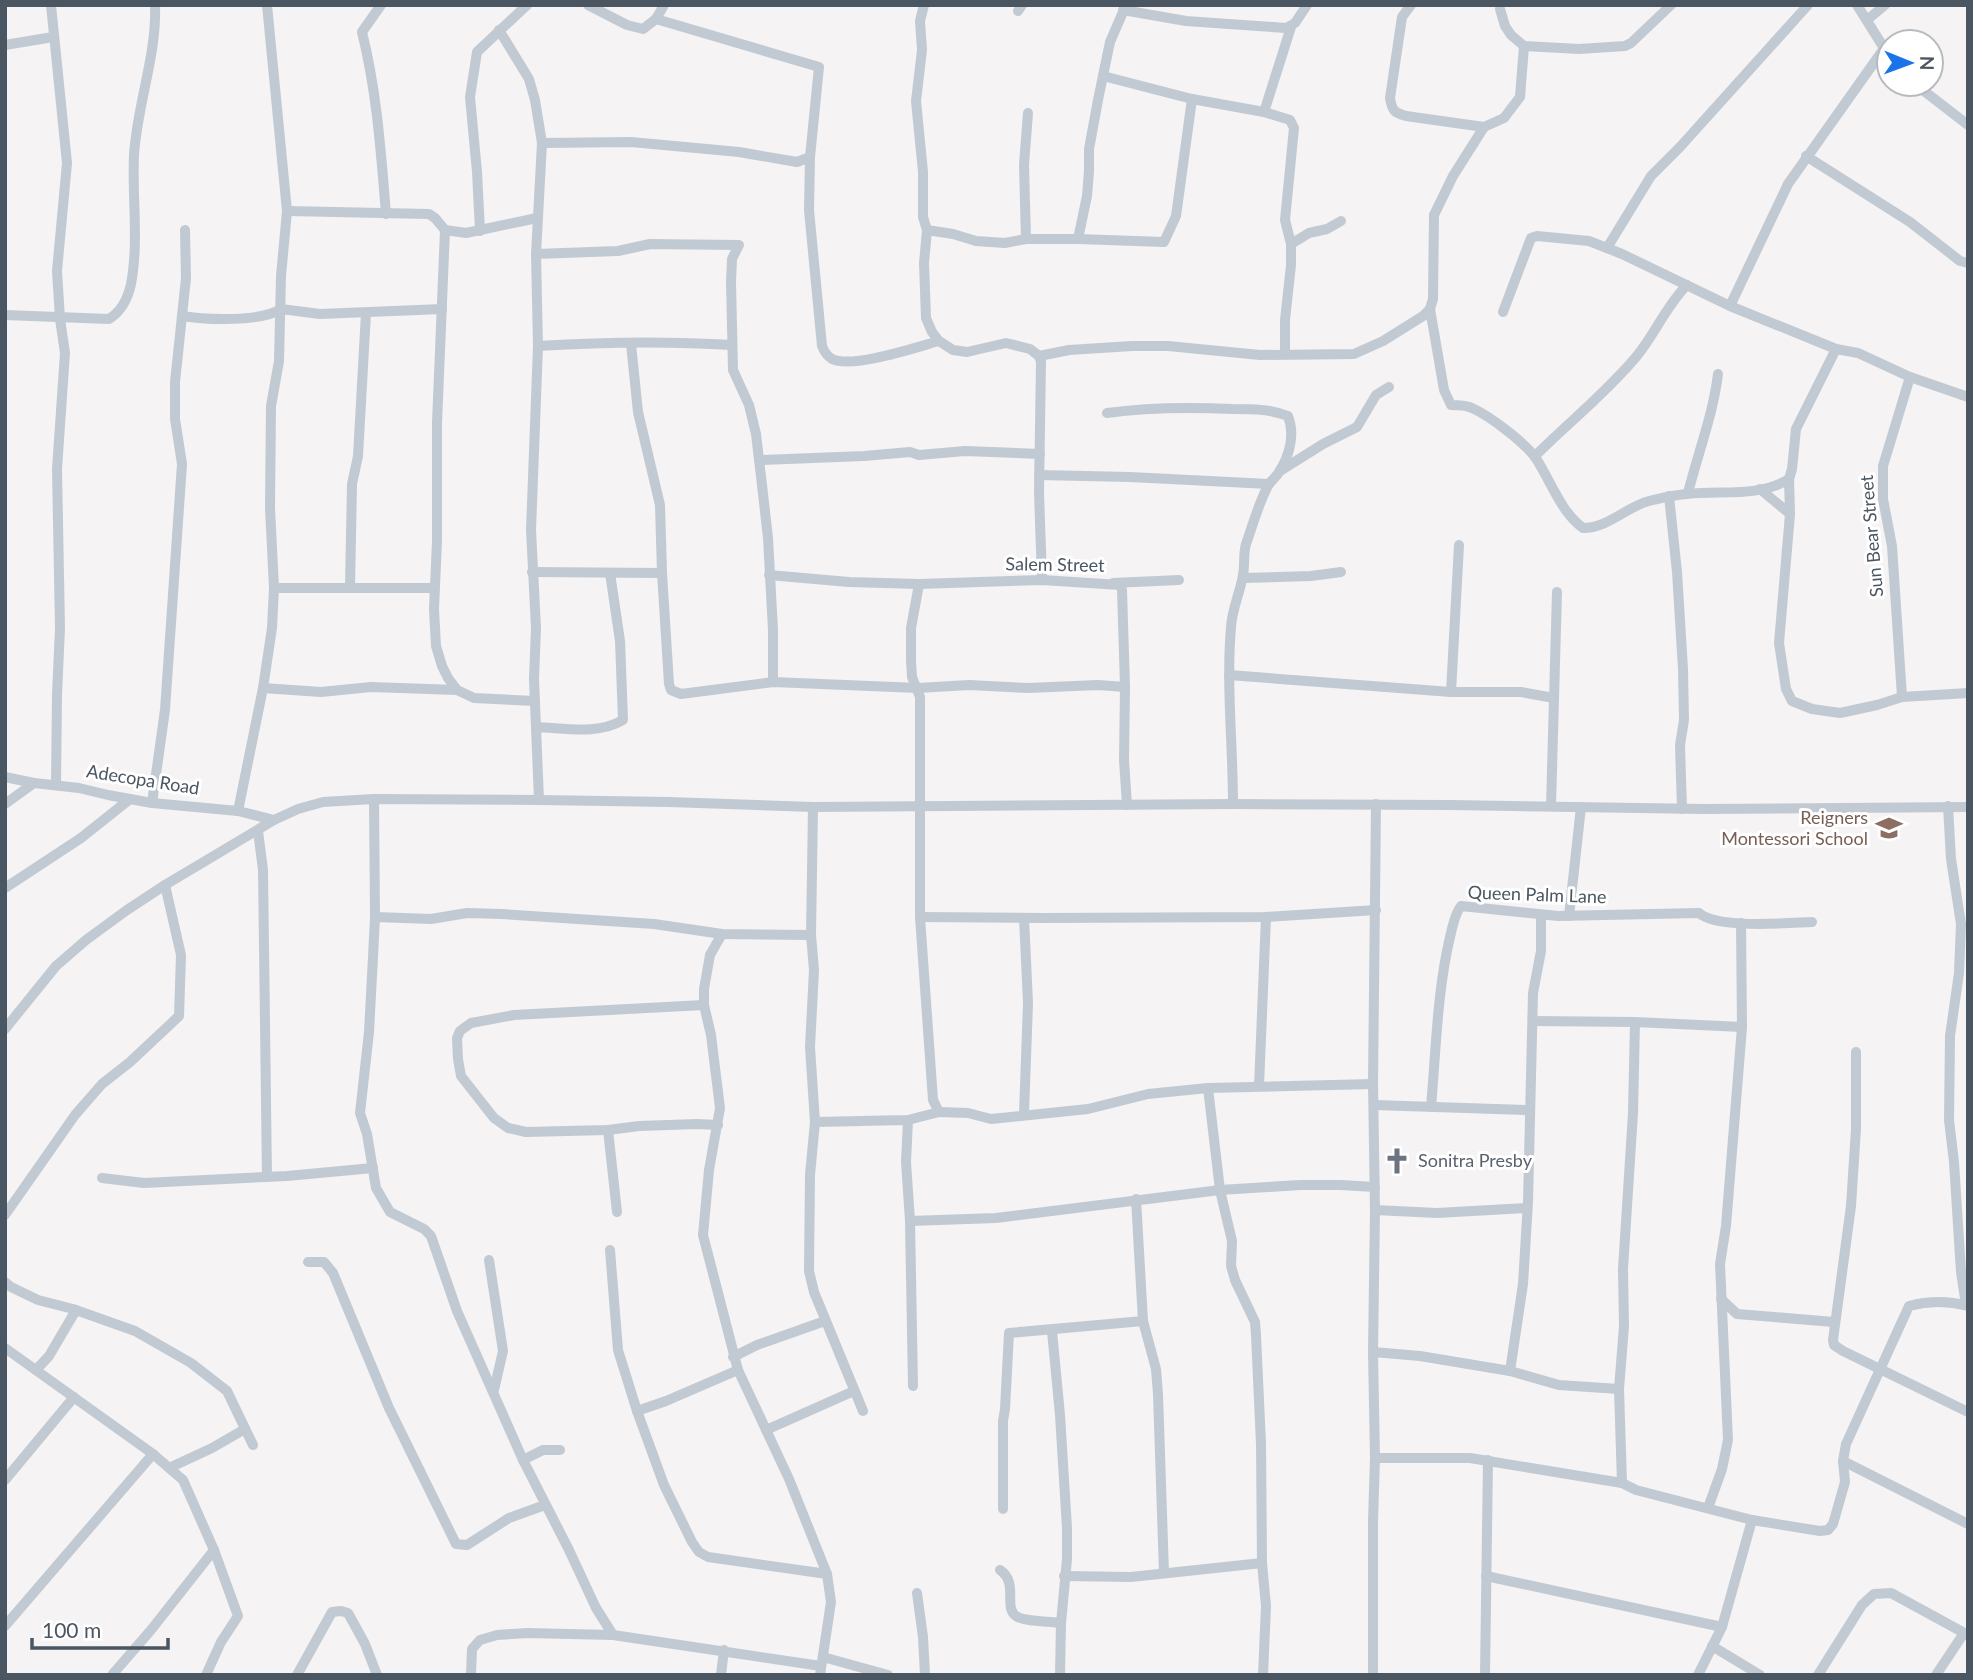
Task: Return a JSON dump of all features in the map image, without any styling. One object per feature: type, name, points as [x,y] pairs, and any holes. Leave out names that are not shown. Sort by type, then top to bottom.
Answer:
[{"type":"street","points":[[51,5],[67,163],[57,271],[65,352],[57,468],[60,628],[56,785]]},
{"type":"street","points":[[5,315],[109,319],[117,314],[129,292],[135,231],[134,153],[155,5]]},
{"type":"street","points":[[238,811],[263,688],[272,628],[274,588],[270,508],[271,406],[279,361],[281,276],[287,211],[267,5]]},
{"type":"street","points":[[381,5],[362,32],[378,121],[386,214]]},
{"type":"street","points":[[480,231],[470,97],[477,52],[527,5]]},
{"type":"street","points":[[588,5],[627,25],[643,29],[656,19],[664,5]]},
{"type":"street","points":[[923,5],[920,21],[922,50],[916,101],[923,172],[923,217],[927,230],[924,263],[926,318],[939,341],[953,350],[967,352],[1006,343],[1030,349],[1039,356],[1042,580]]},
{"type":"street","points":[[1264,112],[1291,27],[1307,5]]},
{"type":"street","points":[[1411,5],[1402,17],[1390,98],[1396,113],[1484,127],[1504,118],[1520,97],[1524,46]]},
{"type":"street","points":[[1500,9],[1511,35],[1524,46],[1579,49],[1625,46],[1671,5]]},
{"type":"street","points":[[1607,248],[1651,176],[1808,5]]},
{"type":"street","points":[[1857,5],[1875,34]]},
{"type":"street","points":[[1867,20],[1885,5]]},
{"type":"street","points":[[1078,239],[1087,196],[1089,149],[1103,76],[1110,42],[1124,8],[1186,21],[1291,27]]},
{"type":"street","points":[[656,19],[819,67],[810,158],[809,210],[825,354],[840,360],[873,359],[939,341]]},
{"type":"street","points":[[499,30],[529,79],[536,100],[542,143],[537,218],[538,346],[532,491],[539,800]]},
{"type":"street","points":[[5,45],[53,37]]},
{"type":"street","points":[[1730,306],[1787,184],[1875,66]]},
{"type":"street","points":[[1103,76],[1290,120],[1294,128],[1285,220],[1291,244],[1285,353]]},
{"type":"street","points":[[1933,98],[1968,125]]},
{"type":"street","points":[[927,230],[976,241],[1005,243],[1026,239],[1164,242],[1176,216],[1192,99]]},
{"type":"street","points":[[1026,239],[1024,165],[1028,113]]},
{"type":"street","points":[[1484,127],[1453,176],[1434,215],[1433,299],[1430,309],[1444,390],[1451,405],[1470,407],[1494,420],[1535,456],[1558,497],[1576,523],[1583,528],[1600,525],[1646,502],[1669,496],[1744,492],[1777,486],[1788,479]]},
{"type":"street","points":[[542,143],[631,142],[739,152],[797,162],[810,158]]},
{"type":"street","points":[[1807,156],[1910,222],[1960,261],[1968,263]]},
{"type":"street","points":[[287,211],[429,214],[445,230],[434,609],[436,646],[442,666],[457,690]]},
{"type":"street","points":[[445,230],[466,233],[537,218]]},
{"type":"street","points":[[1291,244],[1309,233],[1327,229],[1341,221]]},
{"type":"street","points":[[152,803],[165,710],[182,464],[175,419],[175,382],[186,278],[185,230]]},
{"type":"street","points":[[1503,312],[1531,238],[1537,236],[1589,241],[1730,306],[1836,349],[1858,353],[1910,377],[1968,397]]},
{"type":"street","points":[[536,254],[618,251],[650,244],[739,244],[732,260],[733,370],[749,405],[759,460],[768,538],[774,682]]},
{"type":"street","points":[[1535,456],[1626,369],[1639,354],[1676,296],[1687,285]]},
{"type":"street","points":[[182,316],[205,320],[274,314],[281,309],[320,314],[442,309]]},
{"type":"street","points":[[1039,356],[1069,350],[1132,346],[1168,346],[1261,355],[1354,354],[1383,341],[1430,309]]},
{"type":"street","points":[[350,588],[352,484],[358,456],[366,313]]},
{"type":"street","points":[[538,346],[684,342],[733,345]]},
{"type":"street","points":[[631,344],[638,412],[660,505],[671,690],[681,694],[774,682],[918,688],[968,685],[1028,688],[1098,685],[1125,687]]},
{"type":"street","points":[[1836,349],[1796,429],[1793,469],[1788,479],[1790,514],[1779,643],[1786,689],[1792,701],[1812,709],[1840,713],[1902,697],[1968,693]]},
{"type":"street","points":[[1688,493],[1711,415],[1718,374]]},
{"type":"street","name":"Sun Bear Street","points":[[1902,697],[1892,546],[1883,499],[1883,466],[1910,377]]},
{"type":"street","points":[[1233,804],[1229,675],[1231,625],[1243,578],[1245,547],[1254,516],[1269,484],[1280,471],[1357,427],[1376,395],[1389,387]]},
{"type":"street","points":[[1107,413],[1172,407],[1246,409],[1288,416],[1292,426],[1291,441],[1280,471]]},
{"type":"street","points":[[759,460],[910,452],[919,455],[965,451],[1040,454]]},
{"type":"street","points":[[1040,475],[1269,484]]},
{"type":"street","points":[[1760,489],[1790,514]]},
{"type":"street","points":[[1669,496],[1683,669],[1684,719],[1680,745],[1682,809]]},
{"type":"street","points":[[1451,692],[1459,545]]},
{"type":"street","points":[[532,572],[662,573]]},
{"type":"street","points":[[1243,578],[1311,576],[1341,572]]},
{"type":"street","points":[[536,727],[593,730],[611,728],[623,720],[620,641],[610,573]]},
{"type":"street","name":"Salem Street","points":[[769,575],[849,582],[919,584],[1042,580],[1120,585],[1127,805]]},
{"type":"street","points":[[1113,583],[1180,580]]},
{"type":"street","points":[[919,584],[913,613],[911,646],[912,677],[918,688],[921,719],[920,917],[933,1100],[939,1112]]},
{"type":"street","points":[[274,588],[435,589]]},
{"type":"street","points":[[1552,806],[1558,592]]},
{"type":"street","points":[[1229,675],[1451,692],[1521,692],[1554,698]]},
{"type":"street","points":[[263,688],[321,692],[371,687],[457,690],[474,698],[535,701]]},
{"type":"street","name":"Adecopa Road","points":[[5,778],[152,803],[238,811],[274,820]]},
{"type":"street","points":[[5,804],[34,783]]},
{"type":"street","points":[[5,888],[81,838],[131,799]]},
{"type":"street","points":[[373,799],[375,917],[369,1031],[360,1113],[367,1134],[376,1188],[390,1212],[424,1228],[431,1236],[457,1311],[523,1460],[596,1608],[613,1635]]},
{"type":"street","points":[[5,1029],[56,966],[86,940],[165,885],[274,820],[323,802],[373,799],[539,800],[813,807],[1376,804],[1682,809],[1968,807]]},
{"type":"street","points":[[1373,1675],[1376,804]]},
{"type":"street","points":[[1375,1458],[1488,1460],[1622,1483],[1636,1490],[1752,1520],[1828,1530],[1833,1524],[1845,1482],[1843,1461],[1846,1444],[1909,1306],[1922,1302],[1967,1306],[1961,1272],[1949,1120],[1950,1036],[1964,924],[1951,859],[1948,806]]},
{"type":"street","points":[[813,807],[811,935],[814,970],[810,1047],[815,1122],[810,1175],[809,1271],[825,1321],[863,1412]]},
{"type":"street","points":[[1569,916],[1581,807]]},
{"type":"street","points":[[258,831],[263,870],[267,1177]]},
{"type":"street","points":[[5,1215],[75,1115],[102,1084],[179,1016],[181,955],[165,885]]},
{"type":"street","name":"Queen Palm Lane","points":[[1431,1107],[1440,995],[1447,948],[1456,912],[1461,906],[1541,915],[1699,913],[1705,918],[1741,923],[1812,922]]},
{"type":"street","points":[[920,917],[1265,917],[1376,910]]},
{"type":"street","points":[[375,917],[431,919],[467,913],[502,914],[654,924],[722,933],[811,935]]},
{"type":"street","points":[[1510,1371],[1522,1284],[1528,1208],[1534,993],[1541,951],[1541,915]]},
{"type":"street","points":[[1259,1086],[1265,917]]},
{"type":"street","points":[[1024,918],[1028,1003],[1024,1114]]},
{"type":"street","points":[[1708,1508],[1722,1469],[1728,1440],[1720,1264],[1726,1226],[1742,1027],[1741,923]]},
{"type":"street","points":[[722,933],[710,954],[704,989],[704,1005],[709,1023],[720,1108],[709,1170],[703,1236],[733,1357],[800,1503],[827,1574],[831,1602],[821,1666]]},
{"type":"street","points":[[704,1005],[514,1015],[471,1023],[460,1031],[457,1049],[461,1076],[494,1118],[508,1128],[526,1132],[718,1125]]},
{"type":"street","points":[[1534,1021],[1742,1027]]},
{"type":"street","points":[[1622,1483],[1619,1390],[1624,1326],[1623,1269],[1633,1112],[1635,1022]]},
{"type":"street","points":[[1856,1052],[1856,1129],[1851,1206],[1834,1345],[1968,1412]]},
{"type":"street","points":[[815,1122],[908,1120],[939,1112],[968,1113],[991,1119],[1088,1109],[1148,1094],[1208,1088],[1373,1084]]},
{"type":"street","points":[[1208,1088],[1220,1190],[1232,1241],[1231,1266],[1255,1322],[1261,1444],[1262,1563],[1266,1606],[1263,1675]]},
{"type":"street","points":[[1374,1105],[1529,1110]]},
{"type":"street","points":[[908,1120],[906,1162],[910,1221],[913,1386]]},
{"type":"street","points":[[608,1130],[617,1212]]},
{"type":"street","points":[[102,1178],[144,1183],[373,1168]]},
{"type":"street","points":[[910,1221],[996,1218],[1220,1190],[1300,1185],[1375,1187]]},
{"type":"street","points":[[1136,1199],[1143,1321],[1156,1369],[1158,1394],[1164,1573]]},
{"type":"street","points":[[1375,1210],[1437,1213],[1528,1208]]},
{"type":"street","points":[[610,1250],[618,1350],[664,1485],[692,1542],[699,1552],[708,1556],[827,1574]]},
{"type":"street","points":[[489,1260],[503,1351],[494,1390]]},
{"type":"street","points":[[309,1262],[324,1262],[333,1273],[389,1408],[456,1544],[467,1545],[509,1518],[545,1505]]},
{"type":"street","points":[[5,1282],[38,1300],[135,1331],[191,1363],[227,1391],[253,1445]]},
{"type":"street","points":[[1721,1299],[1737,1314],[1835,1322]]},
{"type":"street","points":[[36,1370],[49,1356],[76,1310]]},
{"type":"street","points":[[1723,1329],[1737,1314]]},
{"type":"street","points":[[733,1357],[757,1345],[825,1321]]},
{"type":"street","points":[[1003,1509],[1003,1421],[1009,1333],[1143,1321]]},
{"type":"street","points":[[1052,1331],[1067,1528],[1060,1675]]},
{"type":"street","points":[[5,1348],[153,1454],[183,1480],[214,1550],[238,1616],[221,1642],[206,1675]]},
{"type":"street","points":[[1373,1352],[1420,1356],[1510,1371],[1559,1384],[1619,1390]]},
{"type":"street","points":[[637,1411],[738,1370]]},
{"type":"street","points":[[766,1430],[854,1391]]},
{"type":"street","points":[[5,1480],[74,1397]]},
{"type":"street","points":[[169,1468],[245,1429]]},
{"type":"street","points":[[523,1460],[543,1450],[559,1450]]},
{"type":"street","points":[[5,1626],[153,1454]]},
{"type":"street","points":[[1485,1675],[1488,1460]]},
{"type":"street","points":[[1843,1461],[1968,1524]]},
{"type":"street","points":[[1698,1675],[1722,1628],[1752,1520]]},
{"type":"street","points":[[112,1675],[214,1550]]},
{"type":"street","points":[[1064,1576],[1131,1577],[1262,1563]]},
{"type":"street","points":[[1000,1570],[1010,1580],[1011,1610],[1015,1616],[1061,1623]]},
{"type":"street","points":[[1486,1576],[1722,1628]]},
{"type":"street","points":[[917,1593],[925,1675]]},
{"type":"street","points":[[1818,1675],[1862,1605],[1874,1594],[1891,1593],[1966,1634],[1936,1675]]},
{"type":"street","points":[[297,1675],[331,1612],[341,1611],[348,1612],[355,1624],[377,1675]]},
{"type":"street","points":[[471,1675],[472,1649],[481,1640],[497,1635],[527,1633],[613,1635],[888,1675]]},
{"type":"street","points":[[1712,1646],[1760,1675]]},
{"type":"street","points":[[721,1675],[723,1650]]},
{"type":"place","name":"Reigners Montessori School","points":[[1889,828]]},
{"type":"place","name":"Sonitra Presby","points":[[1397,1161]]}]
